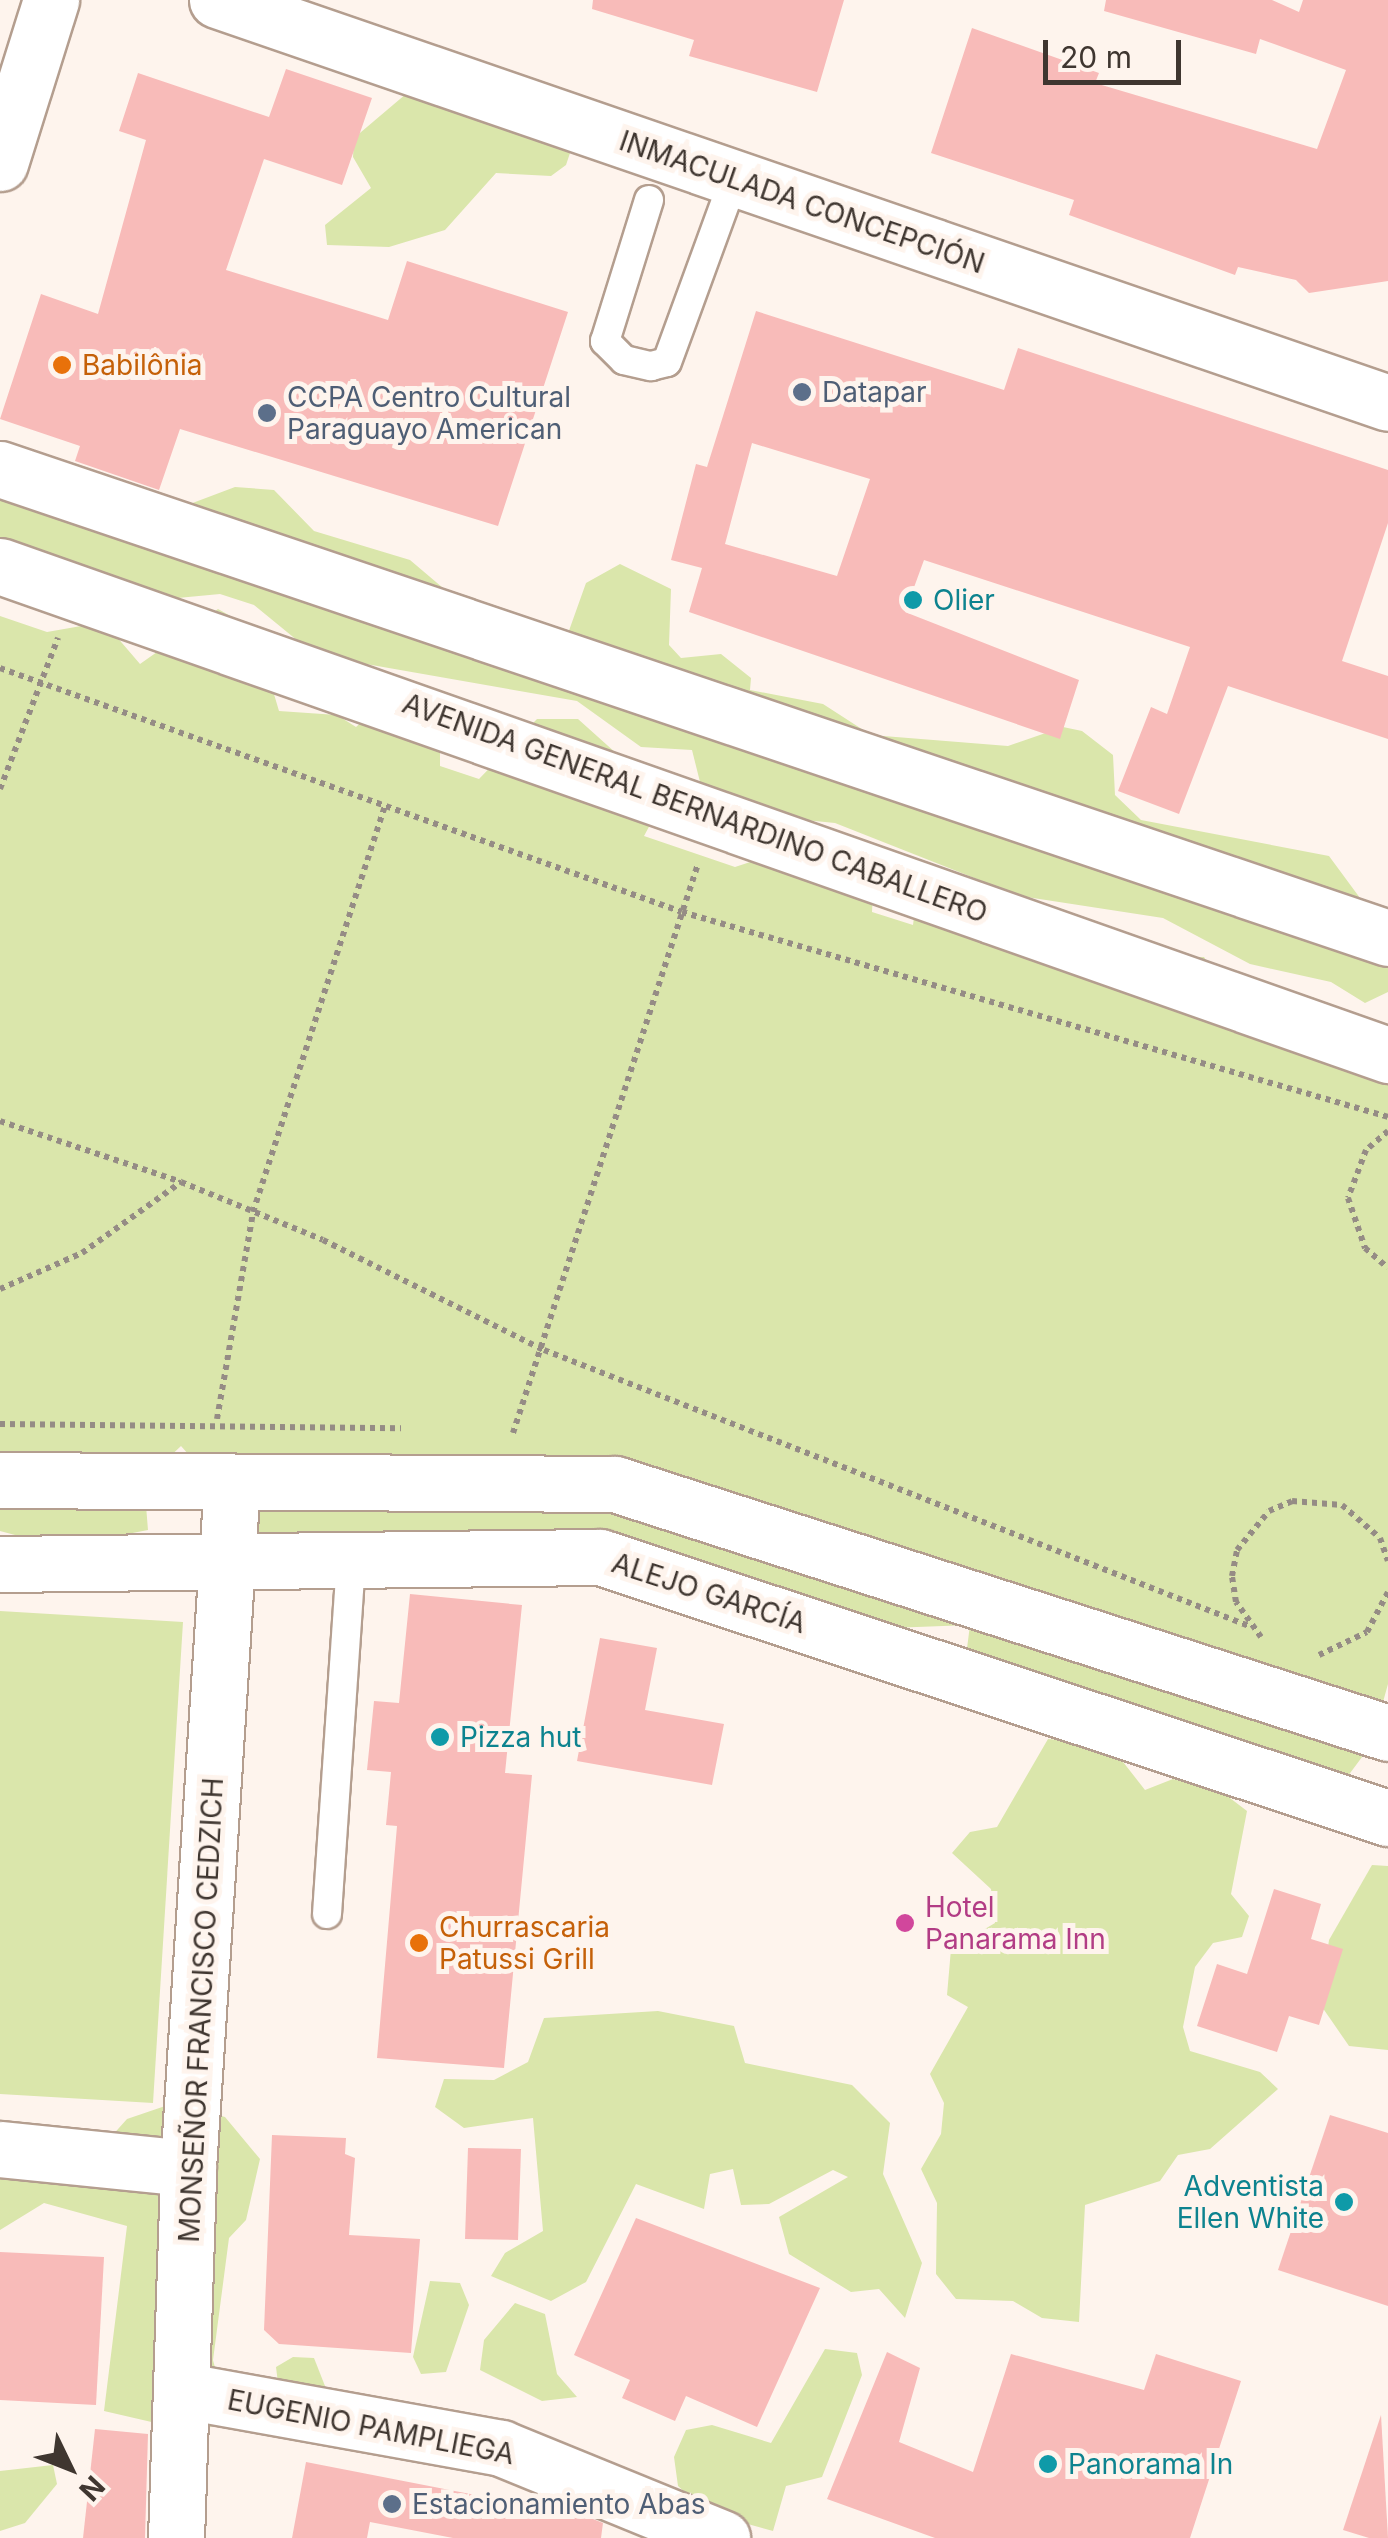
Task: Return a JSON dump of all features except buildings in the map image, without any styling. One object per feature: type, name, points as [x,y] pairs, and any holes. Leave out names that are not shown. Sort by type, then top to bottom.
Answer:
[{"type":"street","points":[[0,163],[51,0]]},
{"type":"street","name":"INMACULADA CONCEPCIÓN","points":[[217,0],[1388,403]]},
{"type":"street","points":[[0,469],[1388,938]]},
{"type":"street","name":"AVENIDA GENERAL BERNARDINO CABALLERO","points":[[0,566],[1388,1055]]},
{"type":"street","points":[[0,1480],[615,1484],[1388,1733]]},
{"type":"street","name":"MONSEÑOR FRANCISCO CEDZICH","points":[[176,2538],[185,2391],[188,2168],[232,1482]]},
{"type":"street","name":"ALEJO GARCÍA","points":[[0,1564],[600,1557],[1388,1818]]},
{"type":"street","points":[[0,2150],[188,2168]]},
{"type":"street","name":"EUGENIO PAMPLIEGA","points":[[185,2391],[500,2448],[722,2538]]},
{"type":"lane","points":[[650,200],[605,340],[624,360],[651,366],[667,362],[734,180]]},
{"type":"lane","points":[[327,1914],[351,1562]]},
{"type":"path","points":[[0,789],[76,590]]},
{"type":"path","points":[[0,668],[682,912],[1388,1117]]},
{"type":"path","points":[[217,1420],[253,1212],[385,806]]},
{"type":"path","points":[[499,1484],[714,816]]},
{"type":"path","points":[[0,1121],[181,1182],[253,1212],[544,1350],[1249,1626],[1269,1644]]},
{"type":"path","points":[[1388,1132],[1366,1150],[1348,1198],[1364,1248],[1388,1268]]},
{"type":"path","points":[[0,1289],[82,1252],[181,1182]]},
{"type":"path","points":[[1249,1626],[1232,1576],[1237,1550],[1269,1511],[1292,1500],[1342,1505],[1380,1538],[1388,1561]]},
{"type":"path","points":[[1306,1654],[1345,1648],[1367,1632],[1388,1592]]},
{"type":"green space","points":[[413,88],[572,147],[566,165],[551,176],[496,173],[445,230],[389,247],[327,245],[325,225],[371,188],[353,157],[354,138]]},
{"type":"green space","points":[[0,445],[174,510],[235,487],[274,490],[314,531],[410,560],[456,599],[566,639],[586,583],[620,564],[671,589],[669,645],[681,658],[721,654],[751,678],[750,690],[823,704],[871,735],[1008,746],[1063,727],[1082,731],[1113,755],[1115,795],[1141,820],[1329,856],[1388,936],[1388,992],[1365,1003],[1331,982],[1250,964],[1163,918],[1020,896],[835,823],[755,815],[703,794],[692,750],[641,747],[577,701],[366,664],[298,641],[254,605],[220,594],[167,599],[24,548],[0,538]]},
{"type":"green space","points":[[218,609],[255,630],[279,711],[337,715],[356,727],[389,698],[440,745],[440,766],[479,779],[537,719],[578,719],[665,797],[644,836],[735,867],[824,838],[874,872],[872,912],[913,925],[916,901],[1164,958],[1204,957],[1213,972],[1278,1001],[1313,997],[1350,1024],[1388,1030],[1388,1684],[1371,1745],[1333,1796],[965,1664],[970,1625],[890,1628],[414,1546],[359,1592],[259,1534],[181,1446],[144,1481],[148,1530],[60,1547],[0,1531],[0,616],[47,632],[104,622],[140,664]]},
{"type":"green space","points":[[0,1611],[183,1622],[153,2103],[0,2094]]},
{"type":"green space","points":[[1048,1739],[1109,1744],[1145,1790],[1173,1779],[1222,1792],[1247,1811],[1231,1894],[1249,1916],[1242,1937],[1213,1943],[1195,1967],[1183,2027],[1190,2051],[1260,2072],[1278,2089],[1210,2149],[1178,2155],[1160,2181],[1085,2205],[1079,2322],[1042,2318],[1013,2301],[956,2299],[936,2274],[937,2203],[921,2169],[941,2134],[944,2103],[930,2074],[968,2007],[947,1995],[951,1949],[995,1923],[991,1889],[952,1853],[970,1832],[997,1827]]},
{"type":"green space","points":[[1372,1865],[1388,1866],[1388,2050],[1349,2046],[1320,2004],[1329,1940]]},
{"type":"green space","points":[[658,2011],[734,2026],[745,2063],[852,2085],[890,2123],[883,2174],[922,2263],[905,2318],[879,2289],[851,2292],[789,2254],[779,2217],[848,2177],[833,2170],[769,2204],[741,2205],[733,2169],[710,2174],[704,2209],[636,2184],[586,2282],[551,2301],[491,2276],[505,2253],[543,2231],[533,2118],[464,2128],[435,2107],[444,2079],[494,2080],[528,2062],[544,2018]]},
{"type":"green space","points":[[174,2103],[225,2117],[260,2159],[246,2220],[229,2238],[213,2360],[228,2418],[199,2433],[104,2411],[127,2226],[44,2203],[0,2230],[0,2133],[110,2138],[127,2119]]},
{"type":"green space","points":[[430,2281],[460,2283],[469,2305],[446,2372],[421,2374],[413,2357]]},
{"type":"green space","points":[[515,2303],[545,2314],[557,2374],[577,2397],[542,2401],[480,2370],[484,2340]]},
{"type":"green space","points":[[825,2349],[857,2353],[862,2375],[822,2477],[786,2486],[773,2531],[708,2513],[678,2486],[674,2457],[686,2430],[712,2425],[771,2443]]},
{"type":"green space","points":[[293,2357],[314,2358],[325,2386],[314,2401],[280,2399],[276,2367]]},
{"type":"green space","points":[[53,2465],[57,2484],[25,2523],[0,2531],[0,2471]]},
{"type":"place","name":"Babilônia","points":[[62,365]]},
{"type":"place","name":"Datapar","points":[[802,392]]},
{"type":"place","name":"CCPA Centro Cultural Paraguayo American","points":[[267,413]]},
{"type":"place","name":"Olier","points":[[913,600]]},
{"type":"place","name":"Pizza hut","points":[[440,1737]]},
{"type":"place","name":"Hotel Panarama Inn","points":[[905,1923]]},
{"type":"place","name":"Churrascaria Patussi Grill","points":[[419,1943]]},
{"type":"place","name":"Adventista Ellen White","points":[[1344,2202]]},
{"type":"place","name":"Panorama In","points":[[1048,2464]]},
{"type":"place","name":"Estacionamiento Abas","points":[[392,2504]]}]
